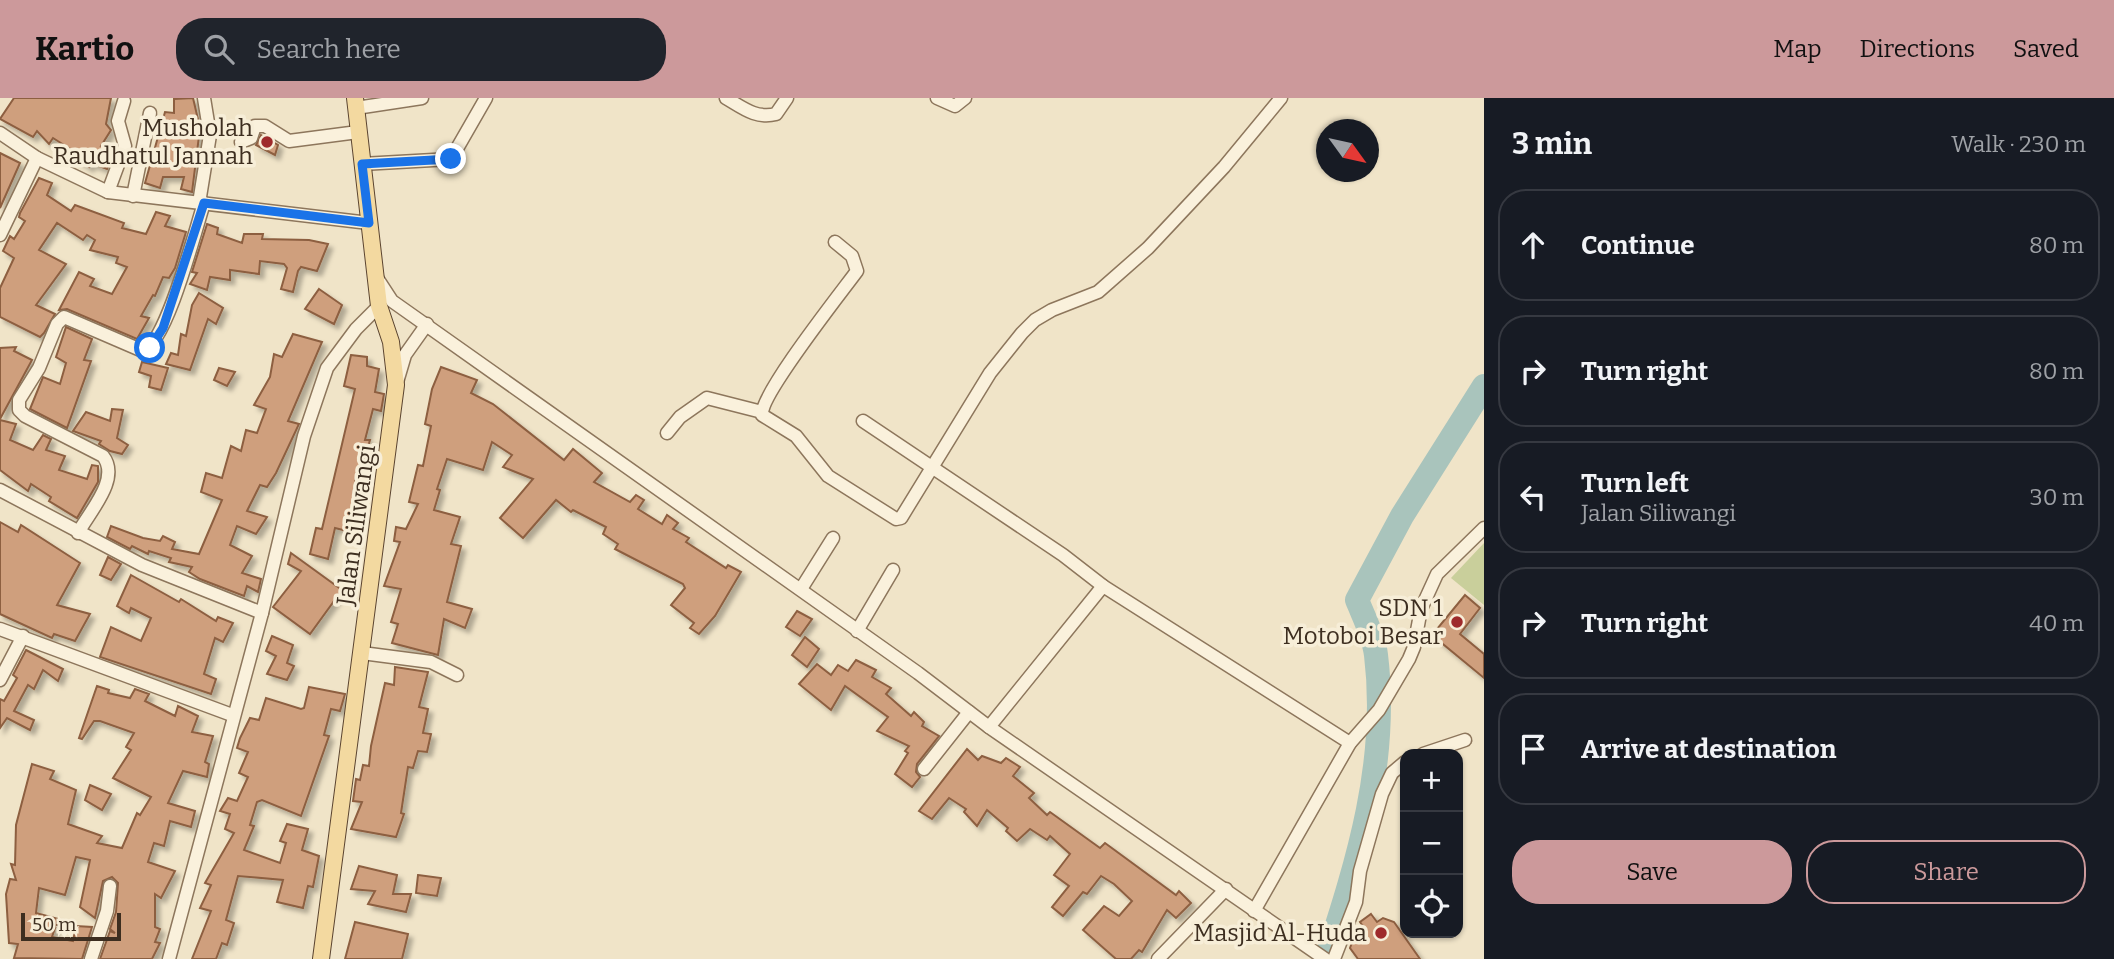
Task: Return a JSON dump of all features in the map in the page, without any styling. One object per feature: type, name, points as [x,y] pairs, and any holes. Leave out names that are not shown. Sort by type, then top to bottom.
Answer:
[{"type":"main road","name":"Jalan Siliwangi","points":[[321,959],[396,385],[391,342],[379,306],[356,103]]},
{"type":"street","points":[[78,533],[108,481],[109,466],[103,456],[25,416],[19,410],[19,400],[39,368],[57,324],[64,317],[143,351],[150,348],[163,328],[202,203],[210,135],[204,98]]},
{"type":"street","points":[[356,103],[422,98]]},
{"type":"street","points":[[362,164],[451,159],[486,98]]},
{"type":"street","points":[[726,98],[755,115],[765,117],[776,114],[787,98]]},
{"type":"street","points":[[937,98],[955,106],[965,98]]},
{"type":"street","points":[[667,433],[680,417],[707,398],[762,412],[762,415],[796,436],[828,475],[896,519],[905,514],[990,373],[1022,332],[1052,310],[1098,292],[1148,248],[1224,167],[1281,98]]},
{"type":"street","points":[[108,192],[125,146],[118,114],[124,101]]},
{"type":"street","points":[[133,196],[150,113]]},
{"type":"street","points":[[241,142],[251,138],[255,126],[265,127],[289,141],[358,132]]},
{"type":"street","points":[[0,133],[37,158],[108,192],[370,228]]},
{"type":"street","points":[[0,235],[37,158]]},
{"type":"street","points":[[762,412],[778,382],[857,271],[857,263],[852,256],[835,242]]},
{"type":"street","points":[[376,278],[392,301],[801,589],[989,727],[1226,889],[1254,911],[1327,958],[1356,902],[1360,871],[1382,794],[1392,774],[1400,767]]},
{"type":"street","points":[[169,959],[262,613],[304,436],[327,368],[345,341],[379,306]]},
{"type":"street","points":[[396,385],[405,355],[427,324]]},
{"type":"street","points":[[863,421],[1103,586],[1350,743]]},
{"type":"street","points":[[0,490],[142,565],[262,613]]},
{"type":"street","points":[[1254,911],[1350,743],[1379,710],[1415,647],[1421,609],[1433,582],[1484,528]]},
{"type":"street","points":[[801,589],[833,538]]},
{"type":"street","points":[[857,631],[893,570]]},
{"type":"street","points":[[989,727],[1103,586]]},
{"type":"street","points":[[0,629],[233,715]]},
{"type":"street","points":[[0,680],[23,636]]},
{"type":"street","points":[[362,653],[431,663],[457,675]]},
{"type":"street","points":[[925,769],[969,712]]},
{"type":"street","points":[[1438,749],[1465,740]]},
{"type":"street","points":[[91,959],[107,911],[110,886]]},
{"type":"street","points":[[1158,959],[1226,889]]},
{"type":"green space","points":[[1484,543],[1484,605],[1451,578]]},
{"type":"building","points":[[14,98],[111,98],[106,124],[111,130],[101,146],[114,151],[107,169],[91,163],[89,167],[72,156],[75,152],[53,138],[49,144],[37,131],[33,137],[0,119]]},
{"type":"building","points":[[193,98],[200,128],[192,192],[181,189],[184,177],[163,177],[160,188],[145,183],[165,112],[174,113],[174,99]]},
{"type":"building","name":"Musholah Raudhatul Jannah","points":[[261,135],[278,145],[275,155],[256,145]]},
{"type":"building","points":[[0,153],[20,163],[0,208]]},
{"type":"building","points":[[39,178],[52,183],[47,195],[71,211],[75,205],[124,223],[122,228],[146,234],[156,212],[170,216],[165,226],[186,232],[175,268],[169,278],[163,277],[155,296],[153,295],[141,316],[149,318],[137,339],[67,309],[59,310],[79,272],[94,279],[90,286],[112,294],[127,267],[116,263],[118,257],[90,250],[95,240],[87,235],[83,240],[57,223],[39,250],[66,264],[36,305],[55,314],[44,333],[40,337],[0,317],[0,288],[14,258],[3,251],[10,236],[14,239],[25,221],[19,217],[20,213]]},
{"type":"building","points":[[207,224],[218,228],[217,234],[242,243],[244,234],[263,234],[262,239],[309,240],[328,244],[317,271],[301,267],[298,271],[293,292],[281,289],[287,268],[284,264],[260,261],[259,274],[230,270],[230,280],[210,277],[207,290],[190,284],[197,273],[192,272]]},
{"type":"building","points":[[319,289],[342,305],[334,324],[305,309]]},
{"type":"building","points":[[199,293],[223,308],[216,324],[208,319],[190,370],[166,364],[171,353],[178,355],[181,334],[186,336],[192,305]]},
{"type":"building","points":[[66,327],[92,339],[84,360],[91,361],[67,428],[30,409],[43,377],[60,384],[66,363],[56,357]]},
{"type":"building","points":[[293,334],[322,342],[288,421],[299,424],[276,473],[267,487],[260,485],[247,511],[267,517],[256,534],[237,526],[230,545],[252,556],[242,573],[261,579],[258,592],[247,586],[244,596],[200,579],[189,572],[192,567],[169,562],[171,558],[149,551],[148,554],[132,546],[130,549],[107,537],[111,526],[143,538],[160,541],[163,536],[175,542],[172,549],[199,554],[222,500],[201,492],[206,473],[222,478],[231,446],[241,451],[246,430],[257,433],[266,409],[254,405],[270,377],[274,354],[282,357]]},
{"type":"building","points":[[16,347],[14,351],[32,360],[0,419],[0,348]]},
{"type":"building","points":[[351,355],[367,357],[367,366],[379,369],[375,392],[384,394],[381,411],[373,409],[365,440],[370,440],[361,471],[357,470],[353,495],[358,498],[357,509],[352,508],[347,531],[335,528],[328,559],[310,554],[316,528],[322,529],[355,389],[344,386]]},
{"type":"building","points":[[142,362],[168,368],[161,390],[149,387],[151,376],[139,372]]},
{"type":"building","points":[[441,367],[477,380],[471,393],[493,404],[564,460],[573,449],[602,473],[594,482],[630,502],[636,495],[644,500],[638,509],[662,524],[667,515],[678,523],[673,529],[689,538],[686,542],[726,568],[728,565],[741,572],[715,616],[699,634],[690,628],[694,623],[671,605],[685,588],[683,584],[615,549],[618,544],[603,534],[606,527],[573,510],[571,512],[556,500],[523,538],[500,518],[533,479],[503,467],[512,455],[492,442],[483,470],[447,459],[437,489],[440,490],[434,510],[460,517],[451,544],[461,546],[447,602],[472,609],[465,628],[444,619],[438,655],[392,643],[398,624],[391,622],[401,589],[384,586],[400,542],[394,541],[396,527],[406,529],[418,504],[409,502],[418,465],[423,466],[431,426],[425,424],[432,389]]},
{"type":"building","points":[[219,368],[235,372],[227,386],[214,380]]},
{"type":"building","points":[[112,409],[123,410],[117,438],[128,445],[122,454],[110,451],[99,444],[101,441],[73,431],[86,412],[110,421]]},
{"type":"building","points":[[0,420],[16,424],[10,440],[33,450],[43,435],[51,439],[46,450],[65,456],[59,470],[87,479],[92,465],[98,466],[98,482],[77,518],[49,501],[51,497],[31,484],[28,491],[0,470]]},
{"type":"building","points":[[0,522],[18,532],[21,525],[80,563],[57,605],[90,614],[75,641],[54,634],[52,638],[0,614]]},
{"type":"building","points":[[291,553],[342,590],[310,634],[273,607],[301,571],[288,564]]},
{"type":"building","points":[[108,557],[121,564],[111,580],[100,575]]},
{"type":"building","points":[[131,575],[179,602],[181,599],[216,621],[218,617],[233,623],[223,642],[215,638],[204,674],[216,679],[211,694],[100,657],[111,627],[141,641],[151,618],[131,608],[129,613],[117,606]]},
{"type":"building","name":"SDN 1 Motoboi Besar","points":[[1465,595],[1480,608],[1460,634],[1484,654],[1484,678],[1432,635]]},
{"type":"building","points":[[797,611],[812,619],[800,636],[786,627]]},
{"type":"building","points":[[272,636],[293,645],[287,663],[294,666],[287,680],[267,674],[276,656],[266,651]]},
{"type":"building","points":[[805,637],[819,649],[807,667],[792,655]]},
{"type":"building","points":[[26,650],[63,669],[58,681],[43,670],[34,689],[28,685],[14,711],[34,720],[30,730],[7,718],[0,728],[0,699],[4,701],[17,678],[13,675]]},
{"type":"building","points":[[856,660],[876,670],[872,677],[891,688],[886,694],[911,716],[914,712],[924,722],[922,726],[939,736],[917,764],[916,772],[920,777],[912,787],[895,774],[908,753],[905,751],[909,746],[877,731],[888,717],[845,686],[831,710],[799,684],[817,664],[831,675],[838,665],[848,671]]},
{"type":"building","points":[[395,667],[428,672],[419,707],[428,709],[423,733],[431,734],[427,752],[418,751],[413,768],[408,767],[401,813],[404,814],[396,837],[351,829],[362,802],[353,801],[356,779],[360,780],[363,765],[369,766],[385,683],[394,685]]},
{"type":"building","points":[[97,686],[109,690],[108,693],[130,698],[135,689],[149,694],[145,701],[175,716],[178,706],[198,716],[192,732],[213,736],[205,762],[209,764],[207,777],[183,771],[168,803],[195,811],[191,827],[170,821],[164,846],[154,843],[148,862],[175,871],[161,898],[155,894],[155,927],[160,929],[155,942],[160,943],[152,959],[100,959],[110,931],[115,933],[110,929],[116,912],[118,883],[112,877],[103,881],[95,918],[80,907],[90,860],[76,857],[65,895],[39,888],[36,913],[58,919],[52,937],[73,941],[76,926],[92,927],[82,959],[14,958],[18,944],[9,943],[6,894],[10,879],[16,880],[11,864],[15,865],[16,825],[32,764],[54,771],[50,779],[76,790],[68,824],[102,836],[97,843],[122,848],[137,813],[140,815],[151,797],[113,778],[131,750],[126,747],[134,733],[94,721],[82,739],[79,738]]},
{"type":"building","points":[[309,687],[345,694],[340,711],[331,709],[324,735],[329,736],[301,816],[262,800],[257,802],[250,825],[254,826],[244,850],[280,863],[286,843],[280,841],[287,824],[308,829],[302,850],[319,856],[313,887],[308,886],[303,908],[277,902],[283,880],[238,876],[226,920],[234,923],[227,945],[222,943],[216,959],[192,959],[211,911],[200,908],[211,885],[205,883],[234,833],[225,829],[230,814],[220,811],[228,798],[237,801],[248,777],[239,773],[248,752],[237,748],[240,738],[250,718],[259,720],[266,698],[301,709],[304,708]]},
{"type":"building","points":[[967,749],[978,760],[982,756],[1001,763],[1006,758],[1020,767],[1013,776],[1034,793],[1029,798],[1047,815],[1050,812],[1100,848],[1105,843],[1176,895],[1179,891],[1191,903],[1176,918],[1167,910],[1142,952],[1139,950],[1131,959],[1116,959],[1083,930],[1104,906],[1119,916],[1132,901],[1114,884],[1101,876],[1087,894],[1083,892],[1063,916],[1052,907],[1069,886],[1054,875],[1070,854],[1050,836],[1047,840],[1030,829],[1017,841],[1006,831],[1008,828],[987,810],[977,826],[964,812],[966,809],[949,798],[932,819],[919,811]]},
{"type":"building","points":[[90,785],[111,794],[102,810],[85,800]]},
{"type":"building","points":[[359,866],[397,875],[393,894],[411,894],[406,912],[368,904],[375,891],[351,889]]},
{"type":"building","points":[[418,875],[441,878],[437,896],[416,893]]},
{"type":"building","name":"Masjid Al-Huda","points":[[1371,914],[1377,922],[1383,918],[1394,922],[1400,931],[1400,938],[1405,938],[1420,959],[1358,959],[1350,948],[1354,937],[1365,929],[1360,922]]},
{"type":"building","points":[[355,922],[408,934],[402,959],[345,959]]},
{"type":"waterway","points":[[1326,959],[1368,810],[1378,733],[1379,694],[1375,648],[1357,600],[1402,516],[1484,386]]},
{"type":"place","name":"Musholah Raudhatul Jannah","points":[[267,142]]},
{"type":"place","name":"SDN 1 Motoboi Besar","points":[[1457,622]]},
{"type":"place","name":"Masjid Al-Huda","points":[[1381,933]]},
{"type":"route","points":[[150,348],[163,328],[204,203],[369,223],[362,164],[451,159]]}]
